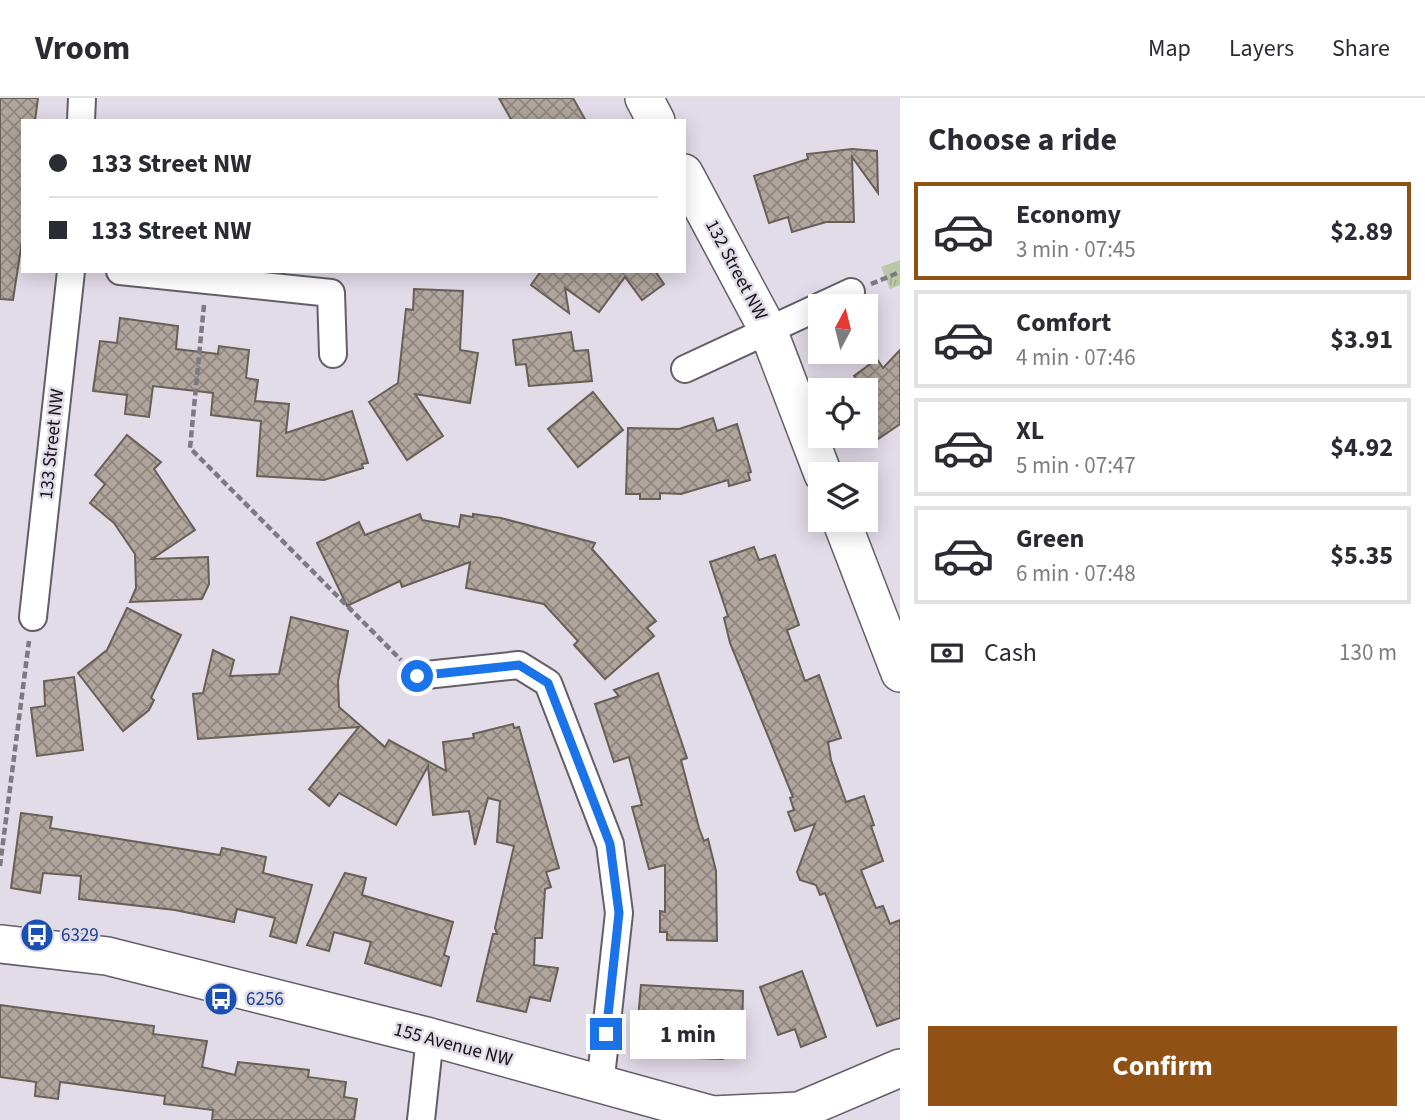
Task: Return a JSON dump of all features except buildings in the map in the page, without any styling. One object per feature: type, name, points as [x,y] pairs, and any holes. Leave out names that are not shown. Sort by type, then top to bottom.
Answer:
[{"type":"street","points":[[81,119],[82,98]]},
{"type":"street","points":[[644,98],[655,119]]},
{"type":"street","name":"132 Street NW","points":[[686,177],[768,330],[818,462]]},
{"type":"street","name":"133 Street NW","points":[[33,617],[71,273]]},
{"type":"street","points":[[139,273],[331,293],[334,354]]},
{"type":"street","name":"132 Street NW","points":[[685,369],[851,292]]},
{"type":"street","points":[[846,532],[899,669]]},
{"type":"street","points":[[417,676],[519,665],[548,683],[610,844],[619,913],[600,1086]]},
{"type":"street","name":"155 Avenue NW","points":[[0,944],[107,956],[430,1037],[713,1115],[799,1111],[900,1068]]},
{"type":"street","points":[[421,1120],[430,1037]]},
{"type":"path","points":[[206,280],[190,448],[417,676]]},
{"type":"path","points":[[0,866],[33,617]]},
{"type":"green space","points":[[900,260],[900,285],[890,289],[881,267]]},
{"type":"place","name":"6329","points":[[37,935]]},
{"type":"place","name":"6256","points":[[221,999]]},
{"type":"route","points":[[417,676],[519,665],[548,683],[610,844],[619,913],[606,1034]]}]
